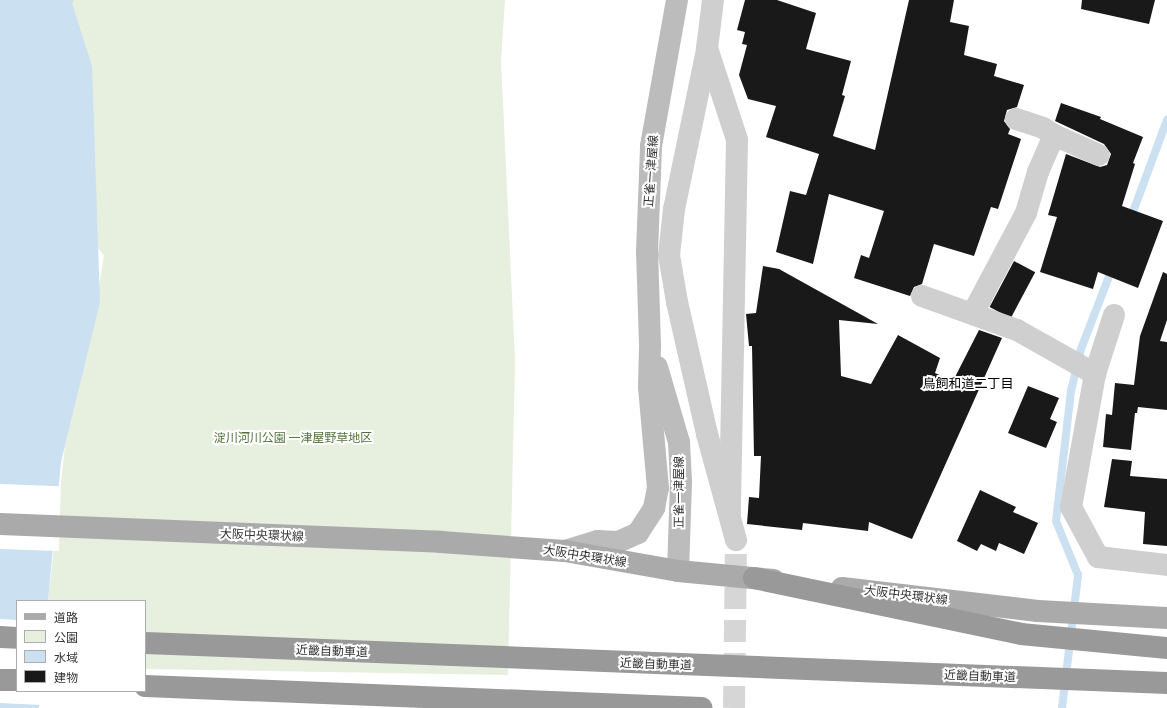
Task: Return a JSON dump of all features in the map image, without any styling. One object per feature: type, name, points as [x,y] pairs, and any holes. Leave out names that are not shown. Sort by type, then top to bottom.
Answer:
[{"type":"highway","points":[[754,578],[1021,634],[1167,648]]},
{"type":"highway","points":[[0,637],[16,638]]},
{"type":"highway","name":"近畿自動車道","points":[[146,643],[1167,683]]},
{"type":"highway","points":[[0,680],[16,680]]},
{"type":"highway","points":[[146,686],[702,708]]},
{"type":"main road","name":"正雀一津屋線","points":[[565,551],[597,541],[618,542],[638,533],[654,508],[658,488],[649,387],[650,345],[647,252],[651,146],[677,0]]},
{"type":"main road","name":"正雀一津屋線","points":[[650,345],[679,442],[681,482],[678,571]]},
{"type":"main road","name":"大阪中央環状線","points":[[0,524],[433,542],[565,551],[678,571],[754,578],[1038,611],[1167,618]]},
{"type":"street","points":[[714,0],[707,48],[674,209],[669,255],[677,302],[707,434],[736,540]]},
{"type":"street","points":[[707,48],[737,140],[730,515]]},
{"type":"street","points":[[1016,119],[1043,128],[1054,135],[1099,155]]},
{"type":"street","points":[[973,313],[1026,213],[1038,172],[1054,135]]},
{"type":"street","points":[[922,296],[1017,330],[1095,374]]},
{"type":"street","points":[[1114,316],[1095,374],[1071,507],[1098,557],[1167,565]]},
{"type":"green space","name":"淀川河川公園 一津屋野草地区","points":[[67,0],[505,0],[501,60],[515,361],[508,675],[146,669],[146,600],[48,600],[65,446],[91,335],[104,255],[83,233]]},
{"type":"water","points":[[0,0],[74,0],[72,3],[92,66],[100,302],[61,462],[48,600],[16,600],[16,692],[40,692],[39,708],[0,708]]},
{"type":"pier","points":[[0,484],[61,486],[59,551],[0,549]]},
{"type":"pier","points":[[0,619],[16,620],[16,692],[42,692],[41,705],[0,703]]},
{"type":"building","points":[[745,0],[777,0],[816,13],[806,49],[851,61],[842,95],[845,96],[833,136],[875,150],[909,0],[954,0],[950,22],[969,26],[964,55],[997,64],[994,76],[1024,85],[1017,107],[1007,110],[1004,121],[1010,129],[1008,134],[1021,139],[998,209],[991,207],[974,256],[934,244],[922,284],[914,287],[910,296],[854,278],[861,255],[869,258],[884,211],[829,194],[813,264],[776,252],[790,191],[806,195],[819,154],[766,137],[776,106],[748,99],[739,75],[747,45],[742,44],[745,32],[737,30]]},
{"type":"building","points":[[1082,0],[1155,0],[1149,24],[1081,9]]},
{"type":"building","points":[[1061,103],[1101,117],[1100,119],[1143,137],[1133,163],[1135,164],[1122,206],[1163,221],[1138,288],[1098,272],[1093,289],[1040,272],[1057,217],[1048,215],[1066,154],[1100,167],[1107,165],[1111,154],[1104,144],[1055,121]]},
{"type":"building","points":[[1014,261],[1035,272],[1011,318],[990,307]]},
{"type":"building","points":[[763,266],[779,269],[878,324],[839,320],[841,376],[871,384],[898,335],[940,358],[935,373],[953,381],[979,330],[1002,338],[912,539],[869,522],[868,531],[803,523],[802,530],[747,524],[749,497],[759,498],[761,456],[754,456],[752,346],[749,346],[746,314],[756,313]]},
{"type":"building","points":[[1163,272],[1167,274],[1167,320],[1160,341],[1167,342],[1167,410],[1138,407],[1137,413],[1135,413],[1131,450],[1103,447],[1106,414],[1112,415],[1115,383],[1134,385],[1140,336]]},
{"type":"building","points":[[1028,386],[1059,398],[1050,419],[1057,422],[1046,448],[1008,433]]},
{"type":"building","points":[[1112,459],[1132,461],[1130,476],[1167,479],[1167,546],[1143,544],[1145,512],[1104,507]]},
{"type":"building","points":[[980,490],[1016,507],[1013,512],[1038,523],[1024,554],[999,543],[996,551],[981,544],[977,551],[957,541]]},
{"type":"waterway","points":[[1130,220],[1167,120]]},
{"type":"waterway","points":[[1062,708],[1078,575],[1056,521],[1071,391],[1081,349],[1113,266]]},
{"type":"tunnel","points":[[734,708],[736,540]]},
{"type":"district","name":"鳥飼和道二丁目","points":[[968,383]]}]
